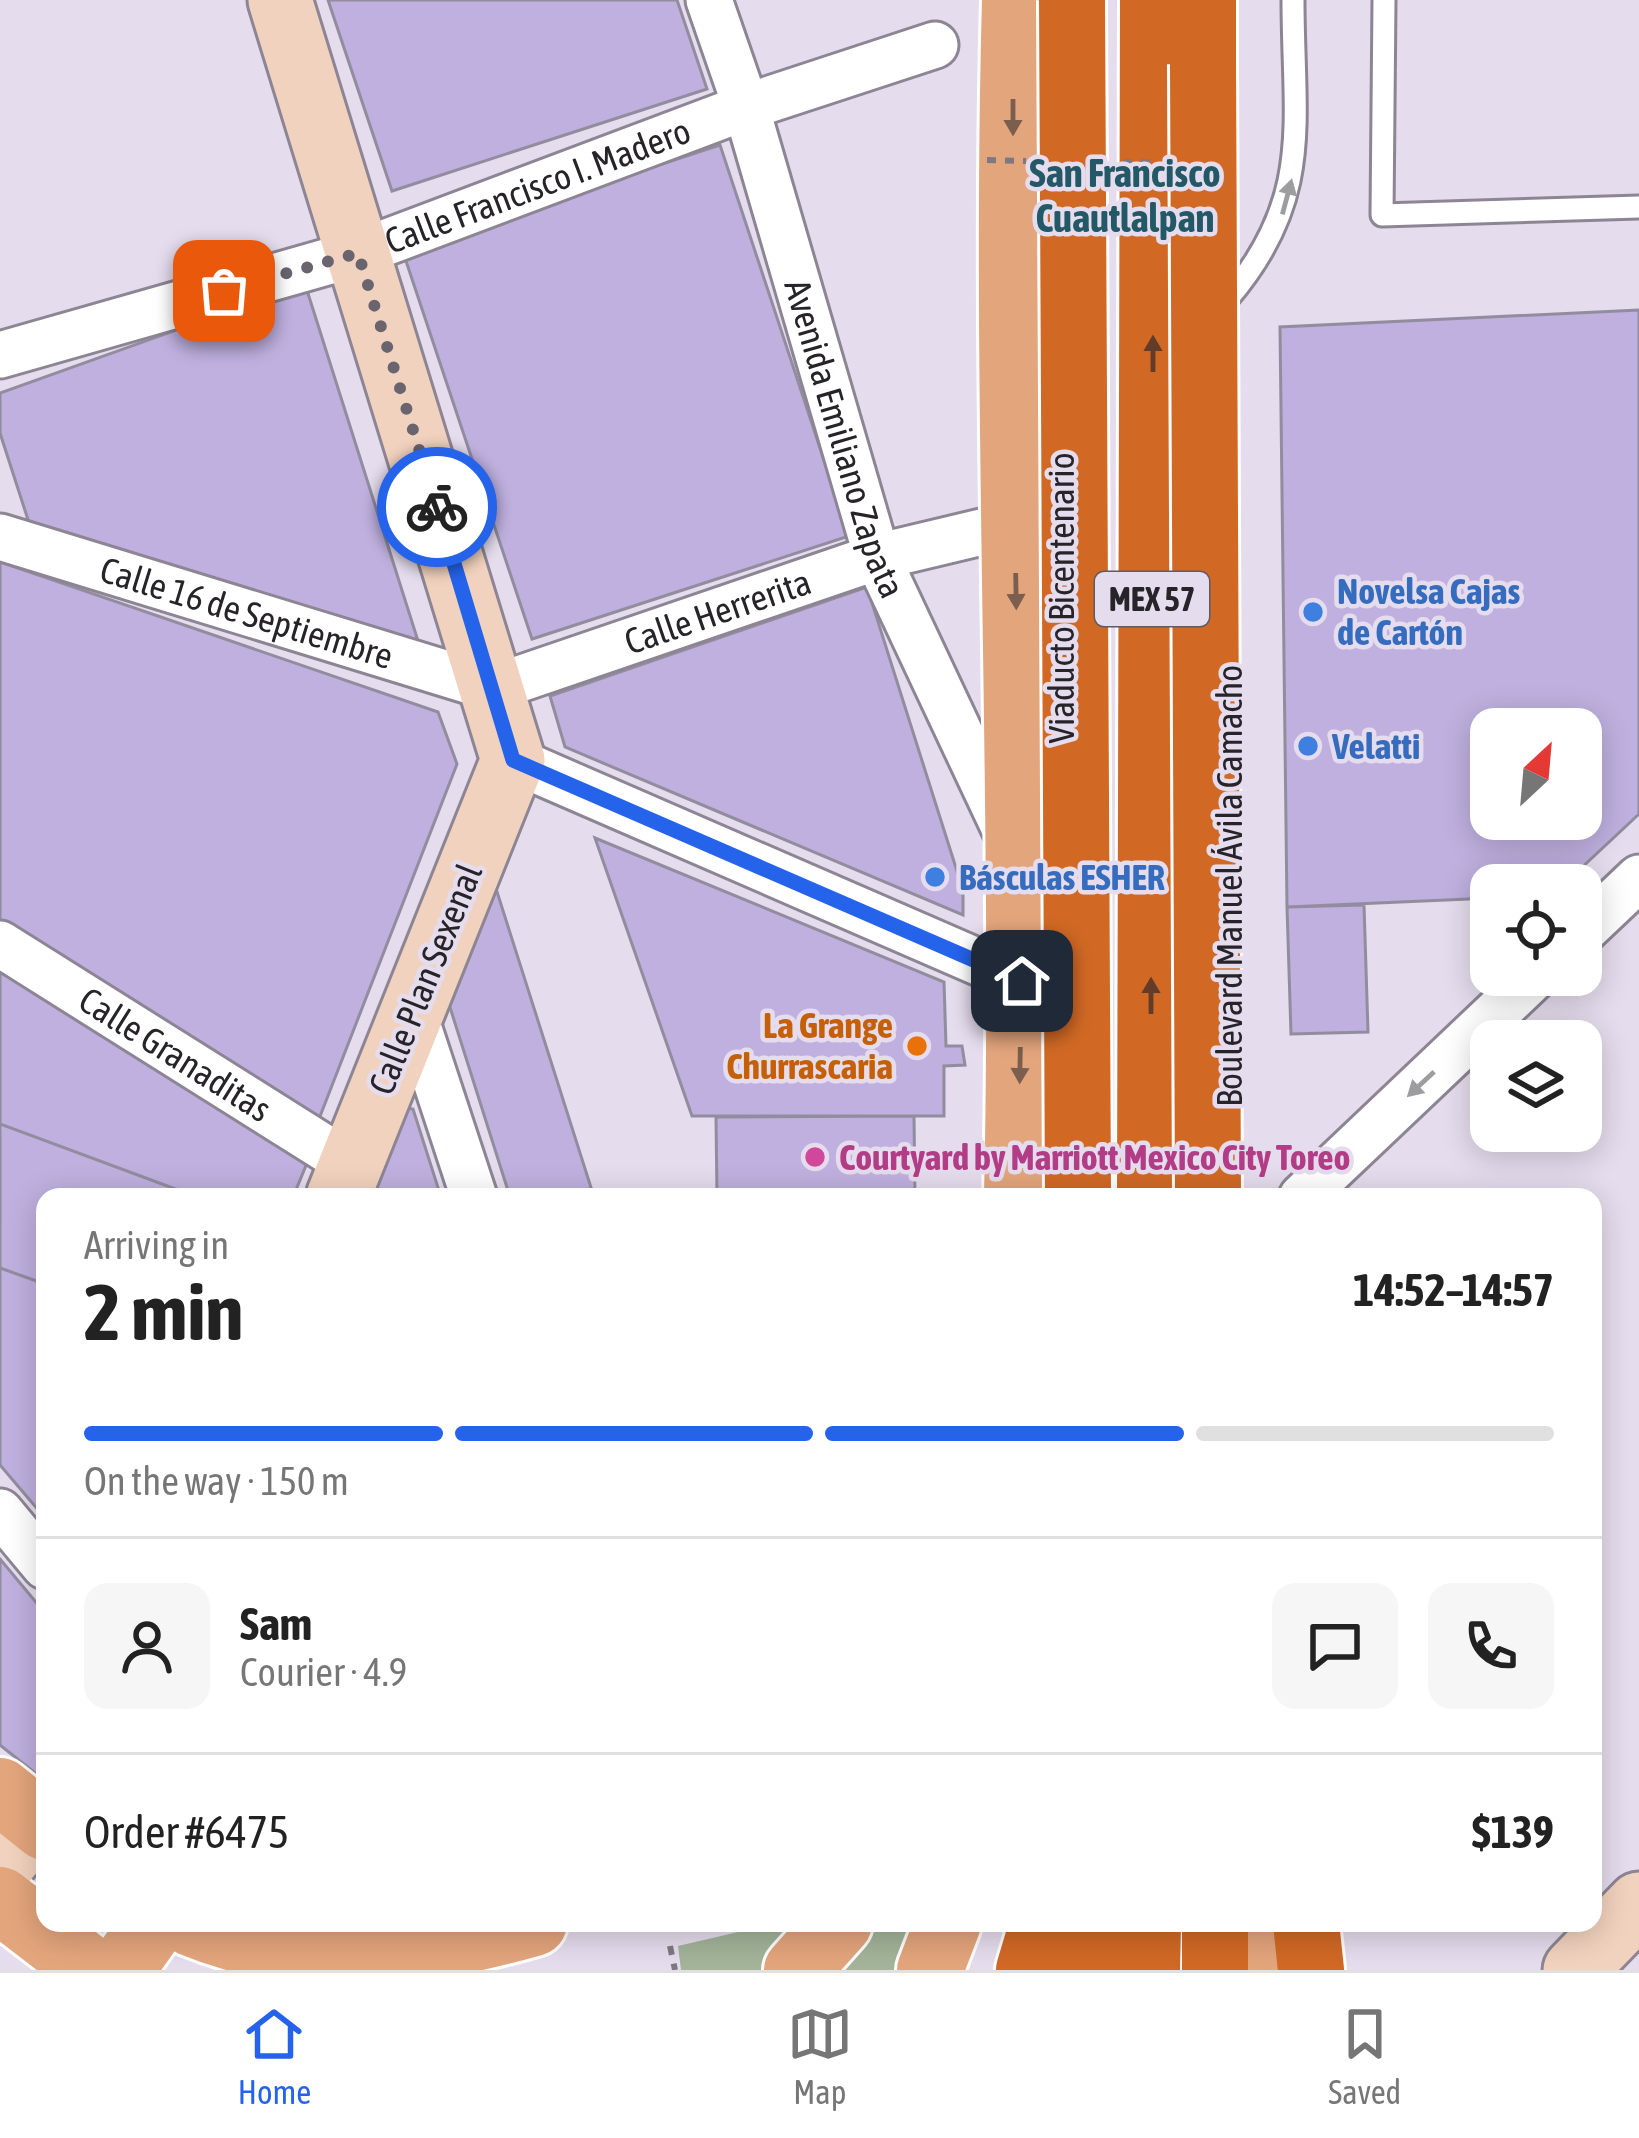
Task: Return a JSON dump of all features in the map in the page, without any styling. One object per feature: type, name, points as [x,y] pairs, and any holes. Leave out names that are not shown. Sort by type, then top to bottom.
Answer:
[{"type":"highway","name":"Viaducto Bicentenario","points":[[1056,0],[1065,1188]]},
{"type":"highway","points":[[1072,0],[1078,1188]]},
{"type":"highway","name":"MEX 57","points":[[1098,0],[1098,1188]]},
{"type":"highway","name":"MEX 57","points":[[1150,1188],[1153,0]]},
{"type":"highway","points":[[1203,0],[1208,1188]]},
{"type":"highway","points":[[1153,450],[1227,567]]},
{"type":"highway","points":[[1006,1970],[1017,1932]]},
{"type":"highway","points":[[1029,1970],[1040,1932]]},
{"type":"highway","points":[[1067,1932],[1067,1970]]},
{"type":"highway","points":[[1078,1932],[1078,1970]]},
{"type":"highway","points":[[1095,1932],[1095,1970]]},
{"type":"highway","points":[[1148,1932],[1148,1970]]},
{"type":"highway","points":[[1215,1932],[1215,1970]]},
{"type":"highway","points":[[1264,1932],[1267,1970]]},
{"type":"highway","points":[[1307,1932],[1311,1970]]},
{"type":"main road","points":[[280,0],[513,760]]},
{"type":"main road","points":[[1015,0],[1015,524],[1022,981],[1017,1188]]},
{"type":"main road","name":"Boulevard Manuel Ávila Camacho","points":[[1231,0],[1227,567],[1231,1188]]},
{"type":"main road","name":"Calle Plan Sexenal","points":[[344,1181],[513,760]]},
{"type":"main road","points":[[0,1900],[36,1928]]},
{"type":"main road","points":[[1575,1970],[1639,1904]]},
{"type":"main road","points":[[42,1932],[91,1970]]},
{"type":"main road","points":[[121,1970],[148,1932]]},
{"type":"main road","points":[[217,1932],[277,1952],[362,1959],[450,1947],[502,1932]]},
{"type":"main road","points":[[797,1970],[831,1932]]},
{"type":"main road","points":[[930,1970],[945,1932]]},
{"type":"main road","points":[[1168,1932],[1206,1970]]},
{"type":"main road","points":[[1252,1932],[1253,1970]]},
{"type":"street","name":"Avenida Emiliano Zapata","points":[[709,0],[746,107],[877,557],[1021,861]]},
{"type":"street","name":"Calle Francisco I. Madero","points":[[0,355],[358,253],[746,107],[934,46]]},
{"type":"street","name":"Calle Herrerita","points":[[493,688],[877,557],[1015,524]]},
{"type":"street","name":"Calle 16 de Septiembre","points":[[5,526],[493,688]]},
{"type":"street","points":[[513,760],[1022,981]]},
{"type":"street","points":[[1602,913],[1639,878]]},
{"type":"street","name":"Calle Granaditas","points":[[0,944],[344,1181]]},
{"type":"street","points":[[1311,1188],[1514,996]]},
{"type":"street","points":[[413,1011],[471,1188]]},
{"type":"street","points":[[0,1513],[36,1555]]},
{"type":"lane","points":[[1228,296],[1269,242],[1292,184],[1293,0]]},
{"type":"lane","points":[[1384,0],[1382,215],[1639,207]]},
{"type":"path","points":[[670,1946],[675,1970]]},
{"type":"green space","points":[[738,1932],[797,1932],[774,1970],[681,1970],[678,1946]]},
{"type":"green space","points":[[865,1932],[910,1932],[896,1970],[825,1970],[849,1940]]},
{"type":"building","points":[[328,0],[677,0],[707,89],[392,191]]},
{"type":"building","points":[[720,145],[849,536],[532,639],[402,249]]},
{"type":"building","points":[[305,284],[419,644],[31,529],[0,433],[0,393]]},
{"type":"building","points":[[1639,310],[1639,814],[1585,864],[1470,864],[1470,899],[1287,907],[1280,327]]},
{"type":"building","points":[[0,562],[438,712],[457,764],[317,1124],[0,924]]},
{"type":"building","points":[[867,587],[963,890],[963,915],[565,747],[550,696]]},
{"type":"building","points":[[595,838],[944,982],[946,1046],[962,1046],[965,1065],[944,1066],[944,1116],[692,1116]]},
{"type":"building","points":[[492,876],[591,1188],[507,1188],[448,1001]]},
{"type":"building","points":[[1364,905],[1368,1032],[1291,1034],[1287,907]]},
{"type":"building","points":[[0,968],[307,1163],[297,1188],[173,1188],[0,1124]]},
{"type":"building","points":[[400,1107],[413,1109],[438,1188],[368,1188]]},
{"type":"building","name":"Courtyard by Marriott Mexico City Toreo","points":[[914,1116],[915,1188],[717,1188],[716,1117]]},
{"type":"building","points":[[0,1124],[173,1188],[36,1188],[36,1281],[0,1268]]},
{"type":"building","points":[[0,1268],[36,1281],[36,1507],[0,1465]]},
{"type":"building","points":[[0,1559],[36,1602],[36,1774],[0,1745]]},
{"type":"way so far","points":[[224,291],[358,253],[437,507]]},
{"type":"place","name":"Novelsa Cajas de Cartón","points":[[1313,612]]},
{"type":"place","name":"Velatti","points":[[1308,746]]},
{"type":"place","name":"Básculas ESHER","points":[[935,877]]},
{"type":"place","name":"La Grange Churrascaria","points":[[917,1046]]},
{"type":"place","name":"Courtyard by Marriott Mexico City Toreo","points":[[815,1157]]},
{"type":"district","name":"San Francisco Cuautlalpan","points":[[1125,196]]},
{"type":"route","points":[[437,507],[513,760],[1022,981]]}]
